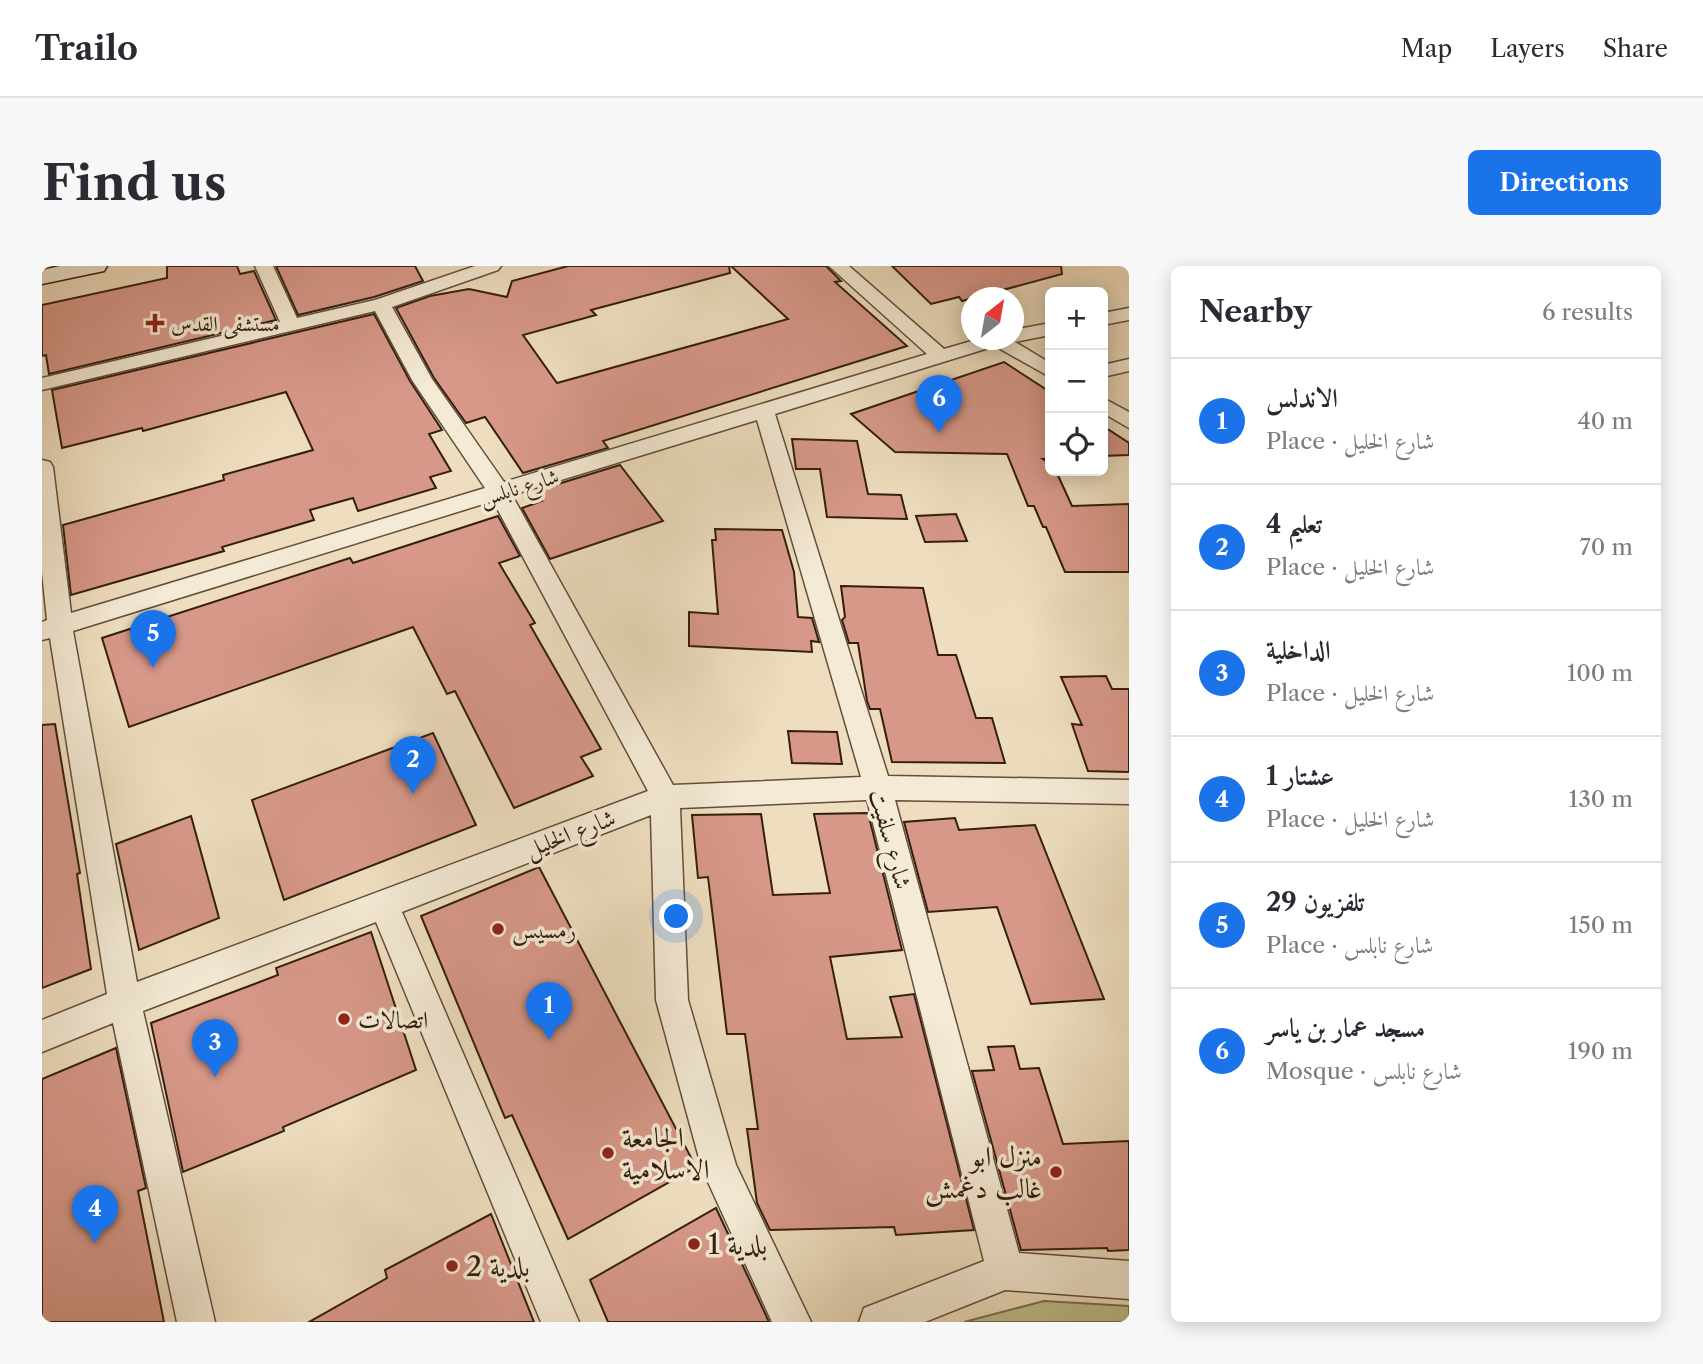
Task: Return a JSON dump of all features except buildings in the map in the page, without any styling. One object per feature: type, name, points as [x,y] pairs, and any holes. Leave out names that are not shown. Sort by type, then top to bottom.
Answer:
[{"type":"main road","points":[[42,276],[95,266]]},
{"type":"street","points":[[264,266],[290,324]]},
{"type":"street","points":[[42,384],[381,304],[492,266]]},
{"type":"street","points":[[838,266],[940,356]]},
{"type":"street","points":[[381,304],[422,380],[500,494],[665,797],[671,1000],[720,1168],[792,1322]]},
{"type":"street","points":[[1108,318],[1129,314]]},
{"type":"street","points":[[1024,333],[1045,330]]},
{"type":"street","name":"شارع نابلس","points":[[51,628],[234,571],[500,494],[961,350]]},
{"type":"street","points":[[1013,350],[1045,368]]},
{"type":"street","points":[[1108,370],[1129,365]]},
{"type":"street","points":[[1108,407],[1129,421]]},
{"type":"street","name":"شارع سلفيت","points":[[764,410],[878,788],[1005,1271]]},
{"type":"street","points":[[42,467],[51,628],[125,1003],[196,1322]]},
{"type":"street","name":"شارع الخليل","points":[[42,1036],[665,797],[878,788],[1129,792]]},
{"type":"street","points":[[384,905],[560,1322]]},
{"type":"street","points":[[878,1322],[1005,1271],[1129,1280]]},
{"type":"green space","points":[[1044,1301],[1129,1306],[1129,1322],[964,1322]]},
{"type":"place","name":"مستشفى القدس","points":[[155,323]]},
{"type":"place","name":"مسجد عمار بن ياسر","points":[[939,433]]},
{"type":"place","name":"تلفزيون 29","points":[[153,668]]},
{"type":"place","name":"تعليم 4","points":[[413,794]]},
{"type":"place","name":"رمسيس","points":[[498,929]]},
{"type":"place","name":"اتصالات","points":[[344,1019]]},
{"type":"place","name":"الاندلس","points":[[549,1040]]},
{"type":"place","name":"الداخلية","points":[[215,1077]]},
{"type":"place","name":"الجامعة الاسلامية","points":[[608,1153]]},
{"type":"place","name":"منزل ابو غالب دغمش","points":[[1056,1172]]},
{"type":"place","name":"عشتار 1","points":[[95,1243]]},
{"type":"place","name":"بلدية 1","points":[[694,1244]]},
{"type":"place","name":"بلدية 2","points":[[452,1266]]}]
